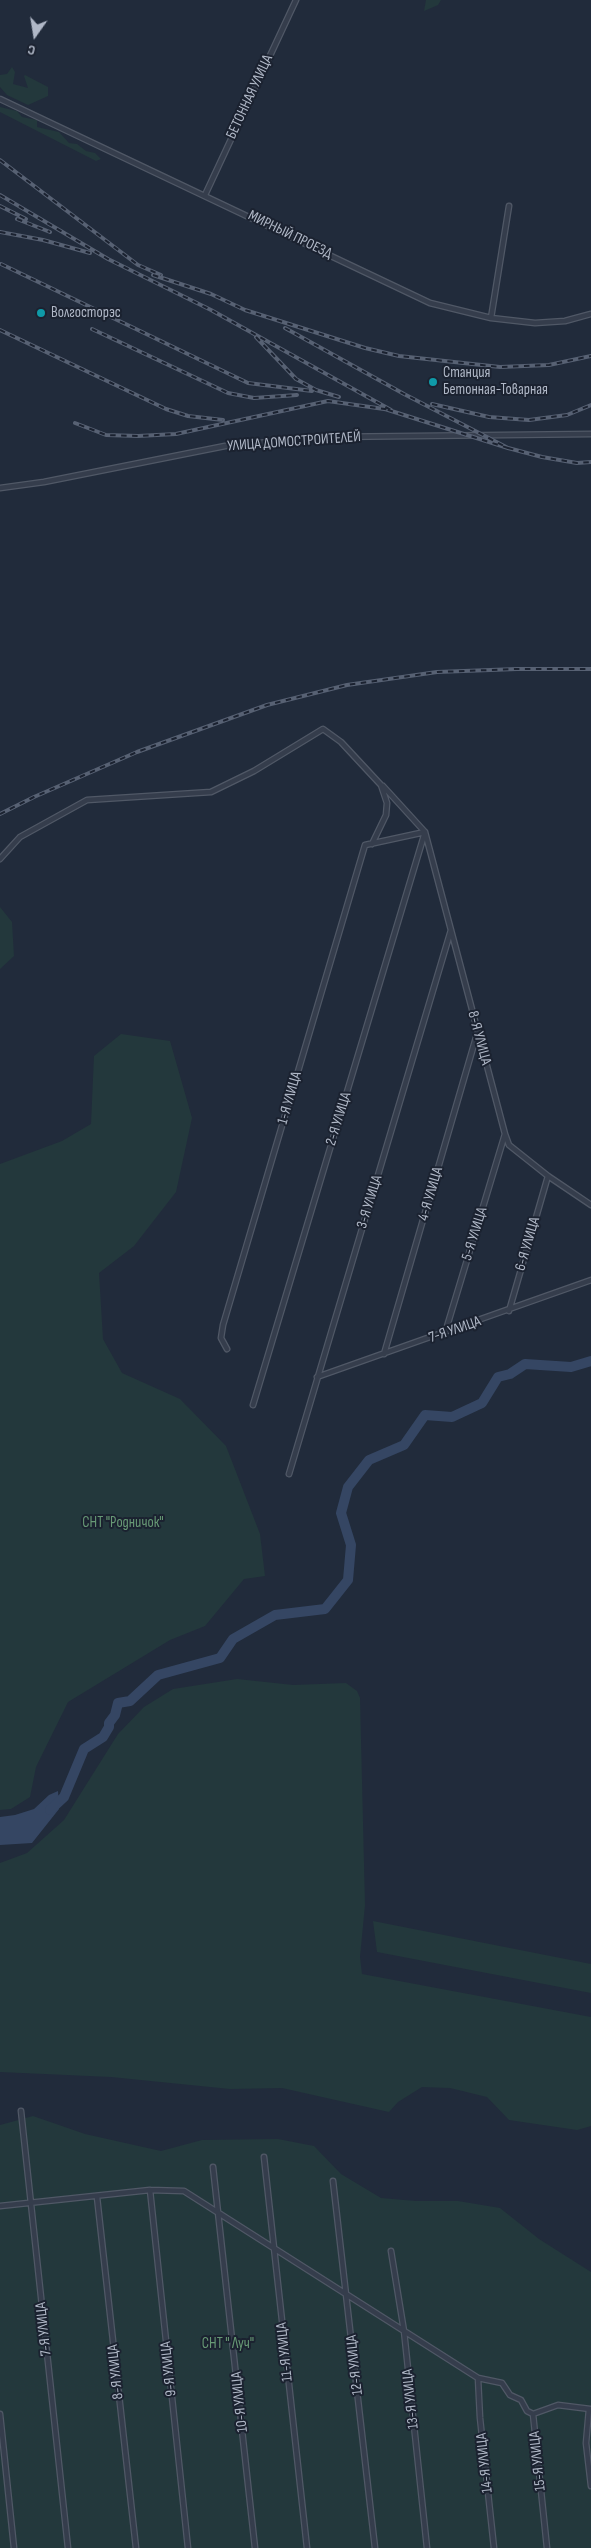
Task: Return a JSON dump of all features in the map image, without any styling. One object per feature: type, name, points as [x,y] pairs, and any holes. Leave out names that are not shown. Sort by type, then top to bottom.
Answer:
[{"type":"street","name":"БЕТОННАЯ УЛИЦА","points":[[205,194],[296,0]]},
{"type":"street","name":"МИРНЫЙ ПРОЕЗД","points":[[0,100],[205,194],[430,303],[491,318],[535,323],[565,321],[591,314]]},
{"type":"street","points":[[491,318],[509,206]]},
{"type":"street","name":"УЛИЦА ДОМОСТРОИТЕЛЕЙ","points":[[0,488],[44,482],[225,446],[326,437],[591,434]]},
{"type":"street","points":[[0,858],[20,837],[87,800],[211,792],[254,771],[323,729],[341,742],[425,832],[372,844]]},
{"type":"street","points":[[372,844],[386,815],[387,803],[382,785]]},
{"type":"street","name":"8-Я УЛИЦА","points":[[425,832],[504,1134],[509,1145],[548,1176],[591,1205]]},
{"type":"street","name":"2-Я УЛИЦА","points":[[253,1405],[425,832]]},
{"type":"street","name":"1-Я УЛИЦА","points":[[228,1349],[222,1338],[223,1325],[365,846],[372,844]]},
{"type":"street","name":"3-Я УЛИЦА","points":[[289,1474],[451,930]]},
{"type":"street","name":"4-Я УЛИЦА","points":[[384,1354],[477,1033]]},
{"type":"street","name":"5-Я УЛИЦА","points":[[445,1333],[504,1134]]},
{"type":"street","name":"6-Я УЛИЦА","points":[[508,1311],[548,1176]]},
{"type":"street","name":"7-Я УЛИЦА","points":[[317,1377],[508,1311],[591,1280]]},
{"type":"street","name":"7-Я УЛИЦА","points":[[21,2111],[68,2548]]},
{"type":"street","name":"11-Я УЛИЦА","points":[[264,2157],[307,2548]]},
{"type":"street","name":"10-Я УЛИЦА","points":[[213,2167],[255,2548]]},
{"type":"street","name":"12-Я УЛИЦА","points":[[334,2181],[375,2548]]},
{"type":"street","points":[[0,2206],[150,2190],[184,2191],[478,2378]]},
{"type":"street","name":"9-Я УЛИЦА","points":[[150,2190],[188,2548]]},
{"type":"street","name":"8-Я УЛИЦА","points":[[97,2197],[136,2548]]},
{"type":"street","name":"13-Я УЛИЦА","points":[[391,2250],[404,2331],[427,2548]]},
{"type":"street","name":"15-Я УЛИЦА","points":[[478,2378],[502,2382],[510,2395],[521,2400],[527,2411],[533,2414],[547,2548]]},
{"type":"street","name":"14-Я УЛИЦА","points":[[478,2378],[480,2418],[494,2548]]},
{"type":"street","points":[[533,2414],[558,2405],[590,2409],[586,2443],[591,2486]]},
{"type":"street","points":[[0,2414],[14,2548]]},
{"type":"green space","points":[[426,0],[441,0],[438,5],[424,11]]},
{"type":"green space","points":[[12,67],[15,72],[13,84],[28,88],[25,75],[48,87],[48,96],[28,105],[7,95],[0,87],[0,75],[7,74]]},
{"type":"green space","points":[[0,107],[17,111],[22,117],[37,120],[37,127],[59,132],[69,143],[77,144],[86,151],[95,153],[101,159],[96,161],[0,112]]},
{"type":"green space","points":[[0,907],[12,922],[14,956],[0,969]]},
{"type":"green space","name":"СНТ \"Родничок\"","points":[[121,1034],[170,1041],[192,1118],[176,1192],[134,1246],[99,1273],[103,1339],[122,1373],[180,1399],[226,1446],[260,1534],[265,1576],[244,1579],[205,1626],[170,1640],[68,1702],[36,1767],[30,1797],[11,1809],[0,1810],[0,1164],[62,1141],[91,1124],[94,1056]]},
{"type":"green space","points":[[237,1679],[293,1685],[346,1683],[357,1691],[360,1698],[365,1905],[360,1957],[362,1974],[591,2017],[591,2126],[577,2130],[509,2120],[487,2097],[450,2088],[422,2087],[398,2102],[389,2112],[282,2088],[230,2089],[111,2077],[0,2072],[0,1863],[27,1853],[64,1820],[118,1734],[144,1707],[173,1689]]},
{"type":"green space","points":[[373,1921],[591,1964],[591,1993],[377,1952]]},
{"type":"green space","name":"СНТ \" Луч\"","points":[[33,2116],[85,2134],[161,2151],[202,2140],[278,2139],[314,2146],[341,2174],[381,2198],[416,2201],[458,2201],[500,2208],[539,2239],[591,2272],[591,2548],[0,2548],[0,2125]]},
{"type":"water","points":[[58,1791],[59,1809],[32,1843],[0,1845],[0,1817],[34,1809],[49,1795]]},
{"type":"waterway","points":[[50,1810],[64,1797],[84,1749],[103,1737],[115,1715],[118,1703],[130,1701],[158,1675],[220,1658],[233,1639],[275,1615],[325,1609],[348,1580],[351,1545],[341,1513],[348,1487],[369,1460],[404,1445],[425,1415],[452,1417],[482,1403],[498,1377],[510,1374],[525,1364],[571,1367],[591,1361]]},
{"type":"railway","points":[[0,160],[138,265],[161,275]]},
{"type":"railway","points":[[0,195],[108,259],[211,310],[391,410],[328,401],[176,434],[138,436],[106,435],[75,423]]},
{"type":"railway","points":[[0,206],[26,219]]},
{"type":"railway","points":[[17,219],[50,232]]},
{"type":"railway","points":[[0,232],[43,240],[90,253]]},
{"type":"railway","points":[[1,264],[248,383],[312,391]]},
{"type":"railway","points":[[153,275],[211,294],[245,310],[365,348],[399,356],[500,367],[549,365],[591,356]]},
{"type":"railway","points":[[285,328],[404,394],[508,448],[385,409]]},
{"type":"railway","points":[[92,329],[228,393],[254,398],[297,395]]},
{"type":"railway","points":[[0,330],[166,409],[188,416],[223,420]]},
{"type":"railway","points":[[256,337],[296,379],[316,390],[339,397]]},
{"type":"railway","points":[[432,404],[489,417],[529,420],[567,415],[591,405]]},
{"type":"railway","points":[[508,448],[542,457],[577,463],[591,462]]},
{"type":"railway","points":[[0,814],[137,752],[267,705],[347,685],[437,672],[591,669]]},
{"type":"place","name":"Волгосторэс","points":[[41,313]]},
{"type":"place","name":"Станция Бетонная-Товарная","points":[[433,382]]}]
